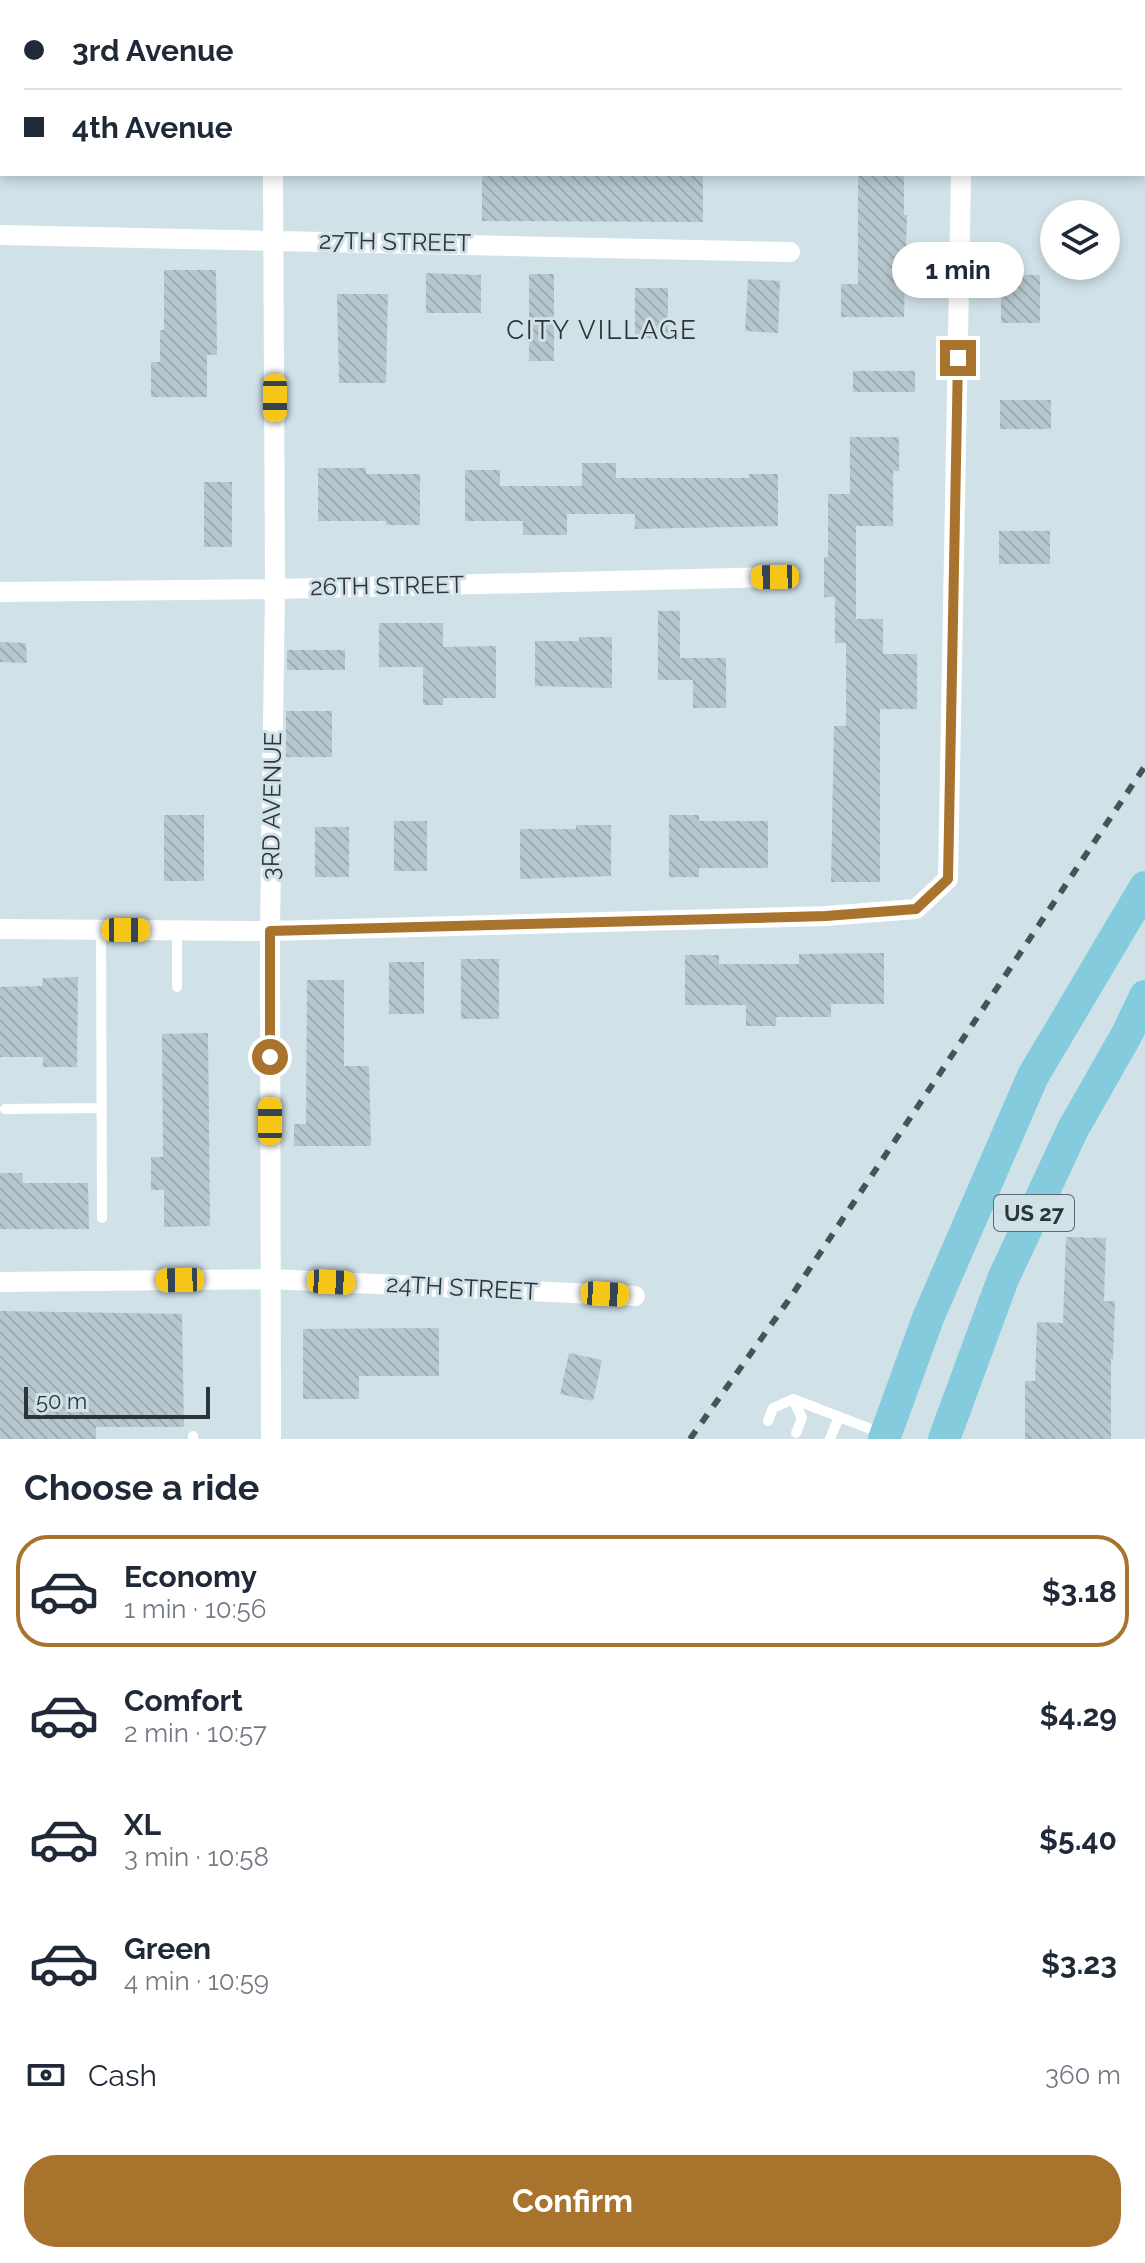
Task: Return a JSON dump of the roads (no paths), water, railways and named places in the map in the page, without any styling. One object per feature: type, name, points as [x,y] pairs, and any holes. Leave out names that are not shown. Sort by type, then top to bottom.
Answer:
[{"type":"main road","name":"US 27","points":[[885,1437],[928,1318],[1033,1076],[1145,887]]},
{"type":"main road","name":"US 27","points":[[944,1439],[1003,1279],[1073,1129],[1145,996]]},
{"type":"street","name":"3RD AVENUE","points":[[271,1439],[270,931],[275,589],[273,176]]},
{"type":"street","points":[[0,929],[270,931],[826,916],[916,909],[948,879],[961,176]]},
{"type":"street","name":"27TH STREET","points":[[0,235],[790,252]]},
{"type":"street","name":"26TH STREET","points":[[0,592],[775,577]]},
{"type":"street","name":"24TH STREET","points":[[0,1282],[270,1279],[635,1296]]},
{"type":"lane","points":[[101,930],[102,1218]]},
{"type":"lane","points":[[177,931],[177,987]]},
{"type":"lane","points":[[5,1109],[102,1108]]},
{"type":"lane","points":[[768,1421],[773,1408],[793,1399],[885,1437]]},
{"type":"lane","points":[[793,1399],[802,1418],[796,1433]]},
{"type":"lane","points":[[830,1439],[839,1417]]},
{"type":"railway","points":[[690,1439],[788,1301],[1145,766]]},
{"type":"district","name":"CITY VILLAGE","points":[[602,330]]}]
